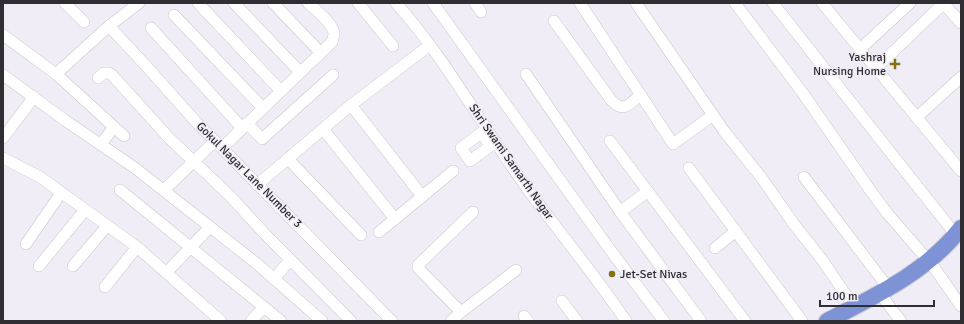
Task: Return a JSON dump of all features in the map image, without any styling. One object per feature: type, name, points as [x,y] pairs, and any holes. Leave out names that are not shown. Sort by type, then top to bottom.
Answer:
[{"type":"highway","points":[[827,321],[854,307],[905,287],[931,264],[959,234]]},
{"type":"highway","points":[[842,321],[887,294]]},
{"type":"street","points":[[56,74],[109,26],[123,8],[139,3]]},
{"type":"street","points":[[198,3],[281,91]]},
{"type":"street","points":[[234,3],[300,72]]},
{"type":"street","points":[[274,3],[320,52]]},
{"type":"street","points":[[164,190],[193,161],[244,126],[332,42],[334,36],[333,29],[308,3]]},
{"type":"street","points":[[358,3],[393,46]]},
{"type":"street","name":"Shri Swami Samarth Nagar","points":[[396,3],[430,45],[493,144],[600,283],[626,321]]},
{"type":"street","points":[[433,3],[611,251],[664,321]]},
{"type":"street","points":[[580,3],[672,144],[713,116]]},
{"type":"street","points":[[636,3],[713,116],[761,177],[793,223],[823,261],[854,307]]},
{"type":"street","points":[[736,3],[802,92],[878,202],[931,264],[961,306]]},
{"type":"street","points":[[773,3],[894,158],[959,234]]},
{"type":"street","points":[[822,3],[961,171]]},
{"type":"street","points":[[860,49],[910,3]]},
{"type":"street","points":[[876,68],[943,3],[961,23]]},
{"type":"street","points":[[68,4],[84,22]]},
{"type":"street","points":[[174,15],[263,108]]},
{"type":"street","points":[[554,21],[610,100],[616,106],[627,106],[640,95]]},
{"type":"street","name":"Gokul Nagar Lane Number 3","points":[[109,26],[218,145],[392,321]]},
{"type":"street","points":[[152,28],[244,126],[262,139],[333,75]]},
{"type":"street","points":[[3,36],[56,74],[124,136]]},
{"type":"street","points":[[257,185],[351,105],[430,45]]},
{"type":"street","points":[[98,78],[104,73],[109,73],[169,138],[231,197],[290,260],[351,321]]},
{"type":"street","points":[[526,74],[620,212],[701,321]]},
{"type":"street","points":[[3,76],[164,190],[256,263],[322,321]]},
{"type":"street","points":[[916,117],[961,77]]},
{"type":"street","points":[[3,138],[34,97]]},
{"type":"street","points":[[351,105],[422,196]]},
{"type":"street","points":[[101,144],[114,127]]},
{"type":"street","points":[[323,129],[395,219]]},
{"type":"street","points":[[610,141],[745,321]]},
{"type":"street","points":[[3,158],[40,177],[137,247],[221,321]]},
{"type":"street","points":[[288,159],[361,235]]},
{"type":"street","points":[[689,168],[802,321]]},
{"type":"street","points":[[379,232],[453,170]]},
{"type":"street","points":[[804,177],[887,294],[901,321]]},
{"type":"street","points":[[120,190],[282,321]]},
{"type":"street","points":[[620,212],[648,191]]},
{"type":"street","points":[[26,244],[61,193]]},
{"type":"street","points":[[39,266],[85,210]]},
{"type":"street","points":[[461,312],[418,268],[418,265],[473,212]]},
{"type":"street","points":[[73,266],[107,226]]},
{"type":"street","points":[[166,273],[210,227]]},
{"type":"street","points":[[715,248],[736,231]]},
{"type":"street","points":[[105,287],[137,247]]},
{"type":"street","points":[[274,279],[290,260]]},
{"type":"street","points":[[452,321],[461,312],[516,270]]},
{"type":"street","points":[[562,301],[578,321]]},
{"type":"street","points":[[251,321],[264,307]]},
{"type":"place","name":"Yashraj Nursing Home","points":[[895,64]]},
{"type":"place","name":"Jet-Set Nivas","points":[[612,274]]}]
